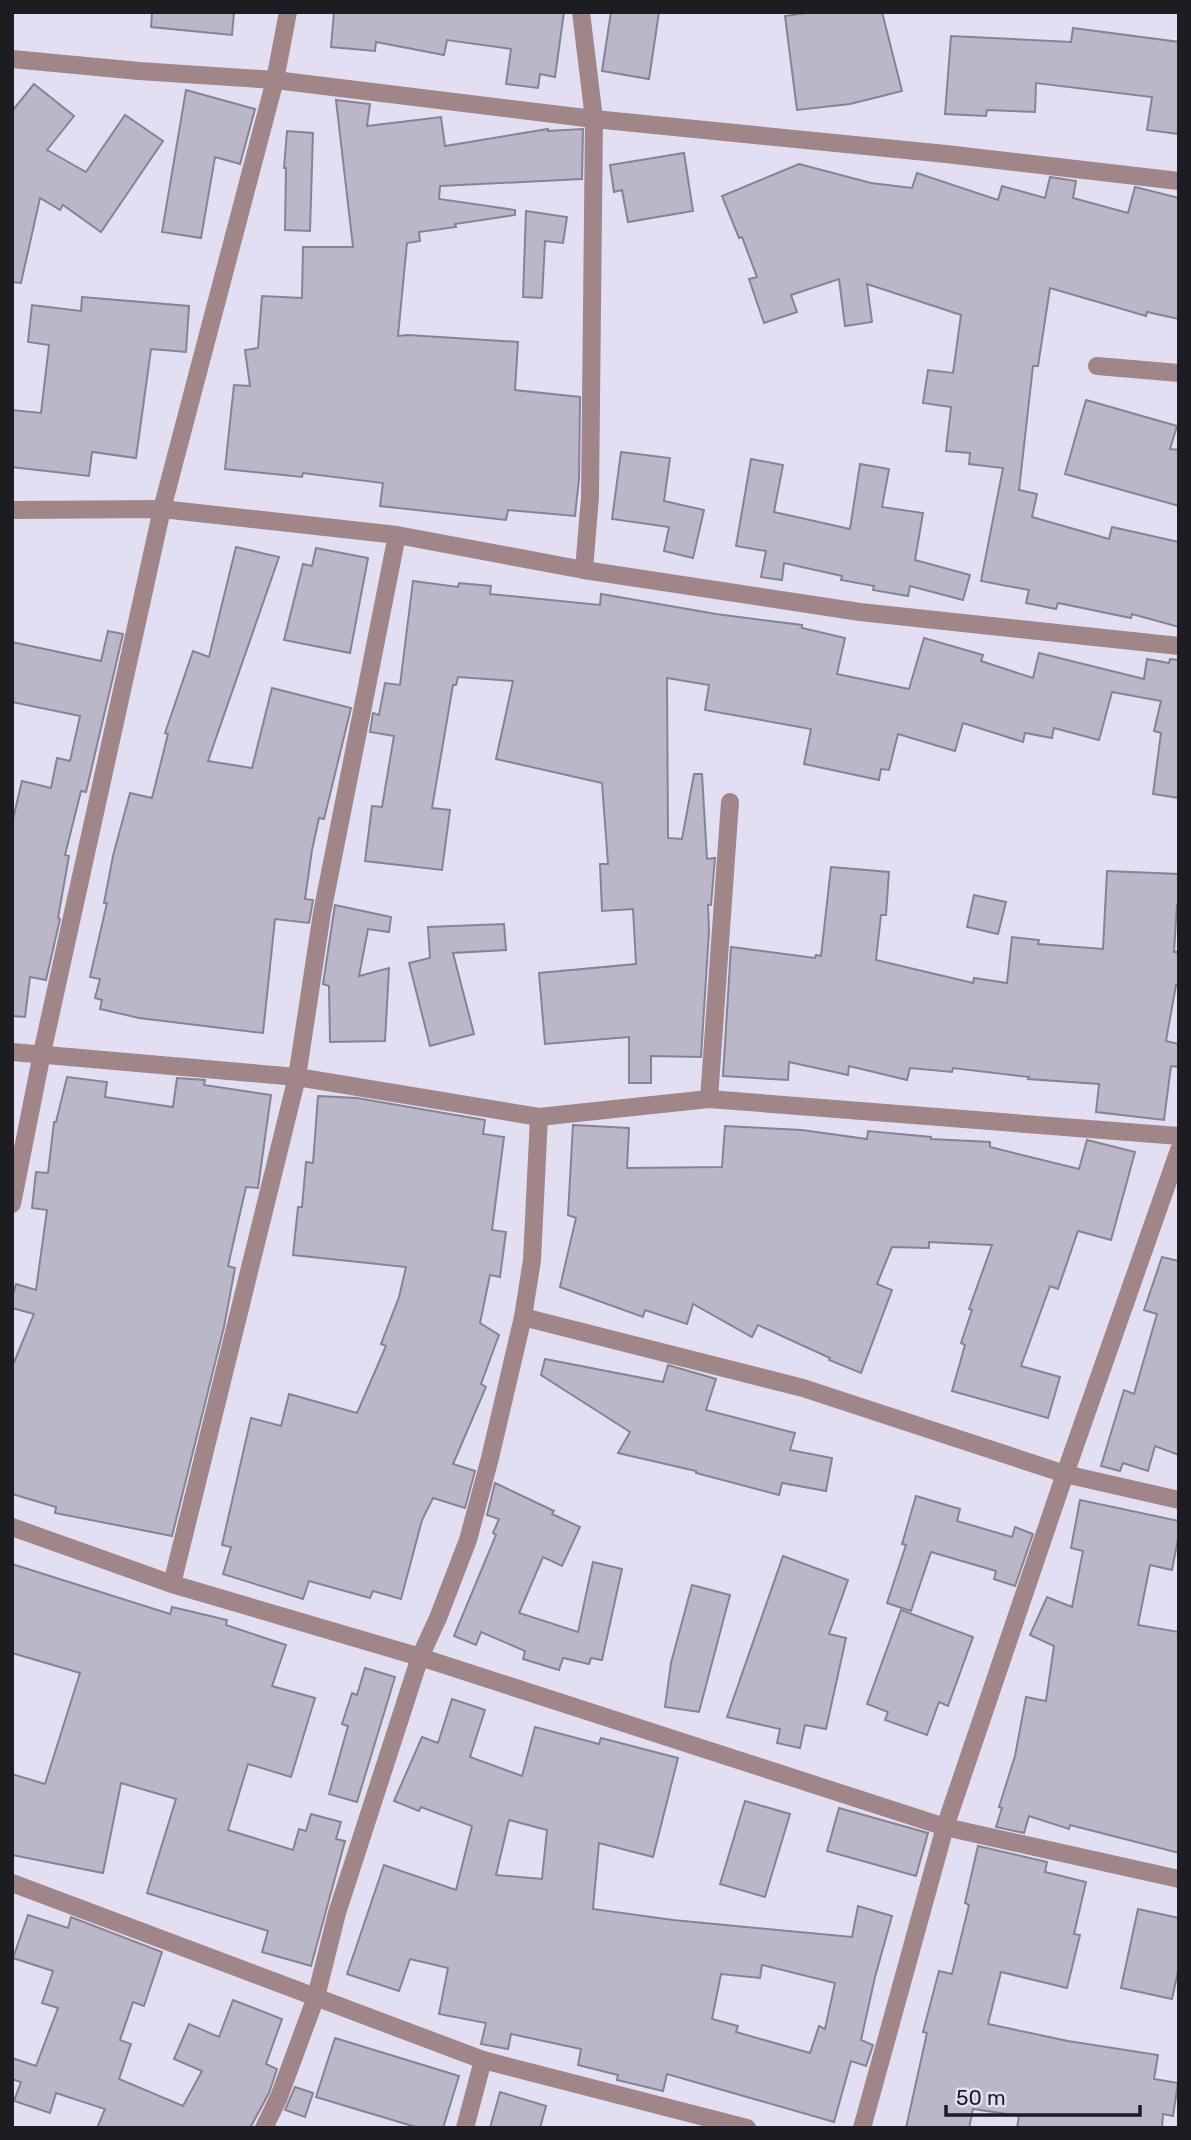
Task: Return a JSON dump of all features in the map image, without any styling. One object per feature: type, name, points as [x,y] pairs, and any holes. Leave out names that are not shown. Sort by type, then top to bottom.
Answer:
[{"type":"street","points":[[12,1204],[42,1053],[162,509],[275,80],[288,12]]},
{"type":"street","points":[[581,12],[594,119],[590,498],[584,570]]},
{"type":"street","points":[[12,59],[275,80],[594,119],[946,154],[1179,181]]},
{"type":"street","points":[[1097,366],[1179,373]]},
{"type":"street","points":[[12,510],[162,509],[397,534],[584,570],[860,612],[1179,646]]},
{"type":"street","points":[[172,1584],[297,1077],[322,912],[397,534]]},
{"type":"street","points":[[709,1099],[730,802]]},
{"type":"street","points":[[12,1052],[297,1077],[539,1117],[709,1099],[1179,1136]]},
{"type":"street","points":[[264,2128],[279,2097],[316,1997],[338,1913],[420,1657],[468,1540],[523,1317],[532,1260],[539,1117]]},
{"type":"street","points":[[862,2128],[945,1827],[1179,1150]]},
{"type":"street","points":[[523,1317],[803,1388],[1065,1475],[1179,1500]]},
{"type":"street","points":[[12,1527],[172,1584],[420,1657],[945,1827],[1179,1879]]},
{"type":"street","points":[[12,1883],[483,2060],[747,2128]]},
{"type":"street","points":[[465,2128],[483,2060]]},
{"type":"building","points":[[152,12],[234,12],[232,35],[151,27]]},
{"type":"building","points":[[334,12],[564,12],[555,77],[540,74],[538,88],[506,84],[511,49],[447,40],[444,55],[376,42],[375,51],[331,47]]},
{"type":"building","points":[[611,12],[659,12],[649,79],[602,71]]},
{"type":"building","points":[[813,12],[882,12],[902,91],[850,104],[797,110],[785,16]]},
{"type":"building","points":[[1073,28],[1179,42],[1179,134],[1147,130],[1152,97],[1036,83],[1035,112],[987,110],[986,116],[945,114],[951,36],[1071,42]]},
{"type":"building","points":[[34,84],[74,116],[47,150],[86,172],[125,115],[163,141],[101,232],[63,205],[60,210],[40,198],[21,283],[12,282],[12,111]]},
{"type":"building","points":[[186,90],[255,109],[240,164],[215,157],[201,238],[162,232]]},
{"type":"building","points":[[336,100],[370,104],[367,126],[441,117],[445,146],[548,129],[583,129],[582,179],[440,186],[439,199],[515,210],[515,215],[419,232],[420,241],[407,243],[398,336],[518,342],[515,390],[580,397],[579,479],[575,516],[508,510],[506,520],[380,506],[383,483],[303,473],[302,477],[225,469],[234,385],[250,386],[245,350],[258,348],[262,296],[302,298],[303,247],[353,247]]},
{"type":"building","points":[[287,131],[313,133],[310,231],[285,230],[284,168]]},
{"type":"building","points":[[684,153],[693,211],[628,222],[622,190],[614,192],[610,165]]},
{"type":"building","points":[[799,164],[871,183],[912,188],[917,173],[998,200],[1002,186],[1045,198],[1050,177],[1076,181],[1073,198],[1128,213],[1135,187],[1179,198],[1179,319],[1147,312],[1146,316],[1050,288],[1038,366],[1033,366],[1019,490],[1037,494],[1032,517],[1109,539],[1112,527],[1179,542],[1179,627],[1132,614],[1131,618],[1058,603],[1056,609],[1026,603],[1029,590],[981,581],[1003,468],[969,464],[970,453],[946,451],[951,407],[923,403],[928,370],[953,373],[961,315],[867,284],[872,322],[845,326],[839,279],[791,295],[797,312],[764,323],[749,279],[757,277],[722,196]]},
{"type":"building","points":[[526,211],[567,217],[563,243],[545,241],[542,298],[523,297]]},
{"type":"building","points":[[82,297],[189,306],[186,352],[151,349],[136,458],[92,452],[89,476],[12,467],[12,410],[41,413],[49,345],[28,342],[32,305],[81,311]]},
{"type":"building","points":[[1086,400],[1177,426],[1170,449],[1179,450],[1179,506],[1065,474]]},
{"type":"building","points":[[621,452],[670,458],[664,501],[704,510],[693,558],[664,551],[669,527],[612,519]]},
{"type":"building","points":[[751,459],[783,465],[774,512],[850,529],[860,464],[889,469],[882,507],[923,513],[915,560],[970,575],[963,600],[910,586],[908,596],[873,590],[874,586],[841,580],[842,576],[784,563],[782,580],[761,577],[766,551],[736,546]]},
{"type":"building","points":[[236,547],[279,557],[208,761],[252,768],[272,688],[351,708],[324,819],[319,818],[312,850],[305,899],[313,900],[309,923],[275,919],[263,1033],[139,1018],[100,1009],[102,1000],[95,998],[100,979],[90,977],[107,903],[104,903],[113,856],[130,793],[152,798],[168,734],[165,733],[193,651],[209,657]]},
{"type":"building","points":[[316,548],[368,558],[350,653],[284,640],[303,564],[312,566]]},
{"type":"building","points":[[413,581],[458,587],[459,583],[491,586],[490,594],[600,605],[601,594],[716,614],[802,625],[802,628],[845,638],[837,674],[909,689],[924,638],[983,655],[981,661],[1033,678],[1039,653],[1144,679],[1147,659],[1169,663],[1170,659],[1179,660],[1179,798],[1153,794],[1161,733],[1154,731],[1161,701],[1112,692],[1099,740],[1054,728],[1052,738],[1025,733],[1023,742],[963,723],[955,751],[898,734],[889,770],[881,769],[879,780],[804,764],[811,729],[705,710],[709,685],[667,678],[668,838],[682,839],[694,774],[702,774],[707,859],[715,858],[711,905],[708,905],[709,931],[701,1057],[651,1056],[651,1083],[629,1083],[629,1037],[545,1044],[539,973],[636,964],[633,909],[602,911],[600,864],[608,864],[602,783],[496,759],[513,681],[458,677],[456,685],[453,685],[432,808],[450,810],[442,870],[365,861],[372,806],[382,807],[394,736],[370,732],[373,713],[379,715],[385,683],[400,685]]},
{"type":"building","points":[[108,631],[123,634],[86,792],[81,791],[65,855],[69,856],[58,918],[60,919],[46,980],[30,977],[25,1017],[12,1016],[12,823],[22,781],[51,788],[57,758],[70,761],[80,716],[12,702],[12,642],[101,661]]},
{"type":"building","points":[[831,867],[889,872],[886,915],[881,915],[876,960],[973,983],[974,978],[1007,983],[1012,937],[1039,940],[1038,944],[1103,949],[1107,871],[1179,874],[1174,952],[1179,952],[1179,986],[1176,985],[1166,1041],[1179,1044],[1179,1067],[1171,1066],[1164,1120],[1096,1112],[1099,1084],[1028,1079],[1029,1077],[953,1068],[952,1072],[910,1068],[907,1080],[849,1066],[848,1075],[789,1062],[788,1080],[723,1076],[731,947],[815,958],[816,955],[821,956]]},
{"type":"building","points":[[974,895],[1006,902],[998,934],[967,927]]},
{"type":"building","points":[[335,905],[391,917],[389,932],[368,929],[359,976],[389,968],[385,1041],[330,1042],[329,986],[323,984]]},
{"type":"building","points":[[504,924],[506,950],[453,953],[474,1034],[430,1046],[409,963],[430,958],[428,927]]},
{"type":"building","points":[[67,1077],[107,1082],[105,1097],[173,1107],[177,1078],[205,1080],[204,1085],[271,1095],[258,1188],[246,1187],[228,1266],[235,1268],[224,1327],[172,1536],[55,1513],[56,1507],[12,1494],[12,1367],[34,1314],[12,1308],[12,1298],[16,1284],[36,1290],[47,1210],[32,1208],[36,1172],[48,1173],[54,1122]]},
{"type":"building","points":[[318,1096],[357,1098],[485,1120],[483,1134],[504,1137],[492,1230],[506,1232],[500,1277],[490,1275],[480,1323],[499,1335],[481,1384],[486,1387],[453,1464],[475,1471],[465,1508],[433,1498],[422,1520],[401,1599],[373,1591],[370,1598],[309,1581],[303,1599],[223,1574],[231,1547],[222,1545],[251,1418],[281,1426],[289,1394],[357,1413],[386,1346],[381,1344],[399,1297],[406,1267],[293,1255],[298,1207],[302,1207],[306,1162],[313,1163]]},
{"type":"building","points":[[573,1125],[629,1128],[627,1168],[722,1167],[725,1126],[802,1130],[867,1139],[868,1131],[931,1139],[990,1142],[990,1147],[1079,1169],[1087,1140],[1135,1152],[1111,1240],[1078,1231],[1058,1289],[1050,1286],[1021,1366],[1060,1377],[1048,1418],[952,1391],[965,1345],[961,1343],[972,1310],[969,1309],[992,1245],[929,1242],[929,1248],[892,1247],[877,1284],[892,1290],[861,1373],[758,1325],[752,1337],[693,1304],[687,1324],[645,1310],[643,1317],[560,1287],[576,1218],[568,1215]]},
{"type":"building","points":[[1162,1257],[1179,1261],[1179,1455],[1155,1446],[1148,1471],[1123,1463],[1120,1471],[1101,1466],[1124,1390],[1134,1394],[1157,1314],[1144,1310]]},
{"type":"building","points":[[545,1359],[663,1382],[668,1365],[716,1379],[706,1410],[795,1433],[790,1450],[832,1458],[826,1491],[782,1483],[779,1495],[696,1471],[618,1453],[630,1432],[541,1375]]},
{"type":"building","points":[[495,1483],[554,1511],[552,1514],[580,1527],[562,1566],[543,1557],[519,1613],[578,1632],[593,1562],[622,1569],[602,1660],[591,1658],[589,1664],[563,1658],[559,1670],[523,1659],[525,1651],[481,1632],[476,1645],[454,1636],[496,1535],[493,1533],[499,1519],[487,1515]]},
{"type":"building","points":[[916,1496],[960,1509],[957,1521],[1012,1537],[1015,1527],[1033,1534],[1015,1586],[994,1579],[996,1571],[931,1552],[911,1611],[887,1603],[906,1545],[902,1544]]},
{"type":"building","points":[[1080,1500],[1179,1521],[1172,1570],[1150,1565],[1138,1625],[1179,1632],[1179,1853],[1070,1825],[1069,1829],[1029,1816],[1024,1833],[996,1827],[1002,1808],[999,1807],[1015,1756],[1026,1697],[1046,1701],[1054,1646],[1030,1635],[1047,1597],[1072,1607],[1083,1551],[1071,1548]]},
{"type":"building","points":[[783,1556],[848,1580],[829,1634],[846,1638],[826,1729],[805,1725],[800,1748],[777,1743],[780,1729],[727,1717]]},
{"type":"building","points":[[12,1564],[170,1614],[172,1607],[227,1620],[226,1625],[286,1645],[272,1686],[315,1698],[291,1777],[248,1764],[228,1830],[293,1850],[299,1829],[306,1831],[311,1814],[341,1822],[336,1839],[345,1841],[311,1966],[262,1952],[268,1931],[147,1893],[176,1799],[121,1783],[103,1873],[12,1855],[12,1774],[45,1784],[80,1673],[12,1653]]},
{"type":"building","points":[[692,1585],[730,1595],[699,1712],[665,1707],[671,1663]]},
{"type":"building","points":[[901,1610],[973,1637],[948,1706],[939,1702],[927,1735],[885,1720],[888,1712],[867,1704]]},
{"type":"building","points":[[365,1668],[395,1677],[357,1802],[329,1794],[348,1726],[342,1724],[352,1693],[357,1695]]},
{"type":"building","points":[[452,1699],[485,1710],[470,1757],[522,1776],[535,1727],[599,1744],[601,1738],[678,1758],[653,1857],[599,1843],[593,1909],[673,1920],[852,1937],[858,1906],[892,1916],[861,2040],[873,2045],[866,2066],[851,2061],[834,2122],[667,2074],[663,2091],[617,2080],[618,2075],[578,2065],[581,2049],[511,2034],[508,2049],[481,2044],[486,2023],[439,2014],[448,1968],[410,1959],[399,1991],[347,1974],[384,1865],[456,1890],[472,1826],[421,1807],[419,1811],[394,1801],[422,1737],[438,1743]],"holes":[[[509,1820],[547,1830],[542,1879],[496,1875]],[[762,1965],[835,1983],[825,2029],[819,2026],[810,2053],[736,2032],[738,2026],[712,2019],[721,1974],[760,1978]]]},
{"type":"building","points":[[745,1801],[790,1814],[765,1897],[720,1884]]},
{"type":"building","points":[[839,1808],[928,1833],[916,1876],[827,1851]]},
{"type":"building","points":[[978,1846],[1047,1862],[1045,1872],[1086,1882],[1074,1934],[1080,1935],[1067,1988],[1001,1972],[988,2024],[1068,2041],[1158,2055],[1154,2079],[1178,2083],[1173,2116],[1163,2114],[1162,2128],[1017,2128],[1019,2116],[973,2109],[969,2128],[906,2128],[927,2033],[923,2032],[939,1971],[952,1974],[969,1905],[965,1903]]},
{"type":"building","points":[[1138,1909],[1179,1918],[1179,1967],[1172,1999],[1121,1988]]},
{"type":"building","points":[[28,1915],[68,1928],[71,1917],[162,1952],[144,2006],[133,2002],[120,2040],[131,2044],[119,2079],[183,2106],[202,2071],[174,2059],[189,2024],[219,2037],[233,2000],[282,2019],[266,2064],[277,2069],[269,2093],[250,2128],[97,2128],[105,2109],[56,2093],[50,2113],[14,2101],[21,2082],[12,2079],[12,2058],[36,2066],[58,2008],[42,2003],[53,1971],[13,1958]]},
{"type":"building","points":[[335,2038],[459,2076],[443,2128],[419,2128],[316,2097]]},
{"type":"building","points":[[295,2087],[313,2093],[305,2117],[285,2110]]},
{"type":"building","points":[[500,2092],[546,2106],[540,2128],[490,2128]]}]
